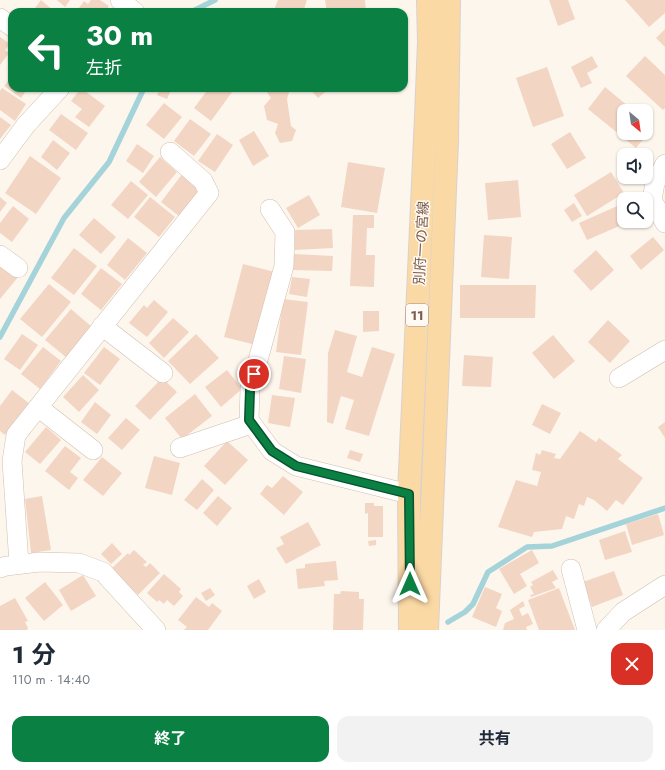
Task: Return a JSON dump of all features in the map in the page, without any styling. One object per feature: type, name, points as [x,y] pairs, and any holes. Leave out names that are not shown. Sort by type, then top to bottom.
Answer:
[{"type":"main road","name":"別府一の宮線","points":[[410,630],[409,494],[429,42],[428,0]]},
{"type":"main road","name":"別府一の宮線","points":[[428,630],[447,141],[449,0]]},
{"type":"street","points":[[120,0],[130,8]]},
{"type":"street","points":[[138,8],[145,0]]},
{"type":"street","points":[[0,160],[26,125],[56,92]]},
{"type":"street","points":[[19,564],[12,461],[16,435],[209,193],[203,182],[170,152]]},
{"type":"street","points":[[665,164],[655,183],[652,200],[665,223]]},
{"type":"street","points":[[270,209],[285,232],[284,266],[250,390],[249,420],[272,451],[296,466],[409,494]]},
{"type":"street","points":[[0,255],[18,268]]},
{"type":"street","points":[[102,326],[163,373]]},
{"type":"street","points":[[619,378],[665,350]]},
{"type":"street","points":[[38,407],[93,450]]},
{"type":"street","points":[[180,448],[252,424]]},
{"type":"street","points":[[0,568],[40,562],[79,563],[103,572],[156,630]]},
{"type":"street","points":[[571,569],[587,630]]},
{"type":"street","points":[[606,630],[623,612],[665,585]]},
{"type":"building","points":[[41,0],[50,8],[35,8]]},
{"type":"building","points":[[57,0],[70,0],[65,7]]},
{"type":"building","points":[[91,0],[100,0],[109,6],[108,8],[79,8],[84,1],[88,4]]},
{"type":"building","points":[[278,0],[307,0],[304,8],[275,8]]},
{"type":"building","points":[[325,0],[365,0],[366,8],[326,8]]},
{"type":"building","points":[[549,0],[568,0],[575,19],[558,26]]},
{"type":"building","points":[[625,0],[665,0],[665,13],[649,27]]},
{"type":"building","points":[[665,29],[665,47],[656,38]]},
{"type":"building","points":[[0,37],[8,43],[8,46],[5,50],[8,54],[0,65]]},
{"type":"building","points":[[592,56],[598,67],[587,73],[592,83],[581,88],[571,67]]},
{"type":"building","points":[[645,56],[665,75],[665,108],[663,110],[626,76]]},
{"type":"building","points":[[547,67],[564,116],[533,127],[516,78]]},
{"type":"building","points":[[8,81],[8,89],[4,86]]},
{"type":"building","points":[[605,87],[626,104],[617,104],[617,133],[588,109]]},
{"type":"building","points":[[2,88],[26,104],[15,121],[0,110],[0,91]]},
{"type":"building","points":[[12,92],[25,92],[21,98]]},
{"type":"building","points":[[78,92],[86,92],[105,106],[89,127],[75,117],[82,109],[71,101]]},
{"type":"building","points":[[158,92],[170,92],[167,99],[157,95]]},
{"type":"building","points":[[206,92],[232,92],[211,121],[194,108]]},
{"type":"building","points":[[267,92],[289,92],[287,99],[291,126],[296,130],[292,141],[280,143],[275,133],[278,124],[267,120],[264,106],[271,98]]},
{"type":"building","points":[[313,92],[325,92],[318,98]]},
{"type":"building","points":[[164,103],[182,117],[164,139],[146,125]]},
{"type":"building","points":[[61,114],[88,133],[76,150],[49,130]]},
{"type":"building","points":[[0,117],[11,125],[0,139]]},
{"type":"building","points":[[190,119],[211,134],[194,156],[174,141]]},
{"type":"building","points":[[254,131],[269,156],[253,166],[239,140]]},
{"type":"building","points":[[570,132],[586,158],[567,169],[551,144]]},
{"type":"building","points":[[217,134],[233,145],[215,172],[198,161]]},
{"type":"building","points":[[53,140],[70,153],[57,170],[41,157]]},
{"type":"building","points":[[626,140],[642,140],[636,148]]},
{"type":"building","points":[[137,144],[154,156],[143,173],[126,161]]},
{"type":"building","points":[[30,156],[61,178],[36,214],[5,193]]},
{"type":"building","points":[[160,157],[177,172],[156,197],[139,182]]},
{"type":"building","points":[[348,162],[385,168],[377,213],[341,207]]},
{"type":"building","points":[[611,172],[617,184],[623,192],[617,192],[617,197],[587,216],[574,195]]},
{"type":"building","points":[[183,173],[207,191],[184,220],[161,202]]},
{"type":"building","points":[[518,180],[521,217],[488,220],[485,183]]},
{"type":"building","points":[[131,181],[148,195],[128,219],[111,205]]},
{"type":"building","points":[[309,195],[320,215],[298,228],[286,208]]},
{"type":"building","points":[[0,197],[7,203],[0,212]]},
{"type":"building","points":[[150,197],[175,217],[159,237],[134,217]]},
{"type":"building","points":[[574,203],[582,216],[572,222],[564,210]]},
{"type":"building","points":[[13,206],[29,219],[12,242],[0,233],[0,223]]},
{"type":"building","points":[[617,206],[617,227],[587,240],[579,223]]},
{"type":"building","points":[[353,215],[374,215],[374,228],[367,228],[366,255],[375,255],[374,287],[350,286]]},
{"type":"building","points":[[94,218],[116,237],[101,254],[79,235]]},
{"type":"building","points":[[332,229],[333,248],[295,250],[294,230]]},
{"type":"building","points":[[484,235],[512,237],[509,279],[481,277]]},
{"type":"building","points":[[653,237],[664,250],[641,270],[630,256]]},
{"type":"building","points":[[128,238],[147,253],[125,280],[107,265]]},
{"type":"building","points":[[74,248],[97,266],[74,295],[51,278]]},
{"type":"building","points":[[596,250],[614,270],[591,291],[573,271]]},
{"type":"building","points":[[294,254],[333,256],[332,271],[293,270]]},
{"type":"building","points":[[0,263],[19,276],[0,299]]},
{"type":"building","points":[[243,264],[275,272],[256,345],[224,337]]},
{"type":"building","points":[[101,268],[122,284],[101,310],[81,294]]},
{"type":"building","points":[[292,277],[310,279],[307,297],[289,294]]},
{"type":"building","points":[[49,284],[71,302],[42,337],[20,319]]},
{"type":"building","points":[[460,285],[536,285],[535,318],[460,318]]},
{"type":"building","points":[[283,299],[308,302],[301,355],[276,352]]},
{"type":"building","points":[[154,300],[168,312],[147,337],[129,323],[144,305],[147,308]]},
{"type":"building","points":[[71,309],[92,327],[67,358],[45,340]]},
{"type":"building","points":[[363,311],[379,311],[379,331],[363,332]]},
{"type":"building","points":[[173,318],[189,332],[164,358],[149,343]]},
{"type":"building","points":[[608,320],[630,341],[610,363],[588,342]]},
{"type":"building","points":[[335,330],[357,336],[347,372],[362,377],[372,347],[395,354],[369,436],[345,429],[354,400],[341,396],[333,424],[327,422],[328,353]]},
{"type":"building","points":[[22,334],[38,345],[20,370],[4,359]]},
{"type":"building","points":[[196,334],[219,358],[190,384],[168,361]]},
{"type":"building","points":[[553,335],[575,361],[554,379],[532,353]]},
{"type":"building","points":[[43,347],[61,361],[40,389],[21,374]]},
{"type":"building","points":[[104,347],[120,359],[100,385],[84,373]]},
{"type":"building","points":[[464,355],[493,357],[491,387],[462,386]]},
{"type":"building","points":[[284,356],[306,359],[301,393],[279,389]]},
{"type":"building","points":[[227,370],[242,389],[221,407],[205,387]]},
{"type":"building","points":[[83,375],[99,390],[79,412],[63,397]]},
{"type":"building","points":[[162,378],[177,392],[150,420],[135,406]]},
{"type":"building","points":[[12,390],[30,404],[5,435],[0,431],[0,406]]},
{"type":"building","points":[[195,394],[212,416],[182,439],[165,418]]},
{"type":"building","points":[[272,395],[295,398],[290,427],[268,423]]},
{"type":"building","points":[[95,402],[111,415],[97,434],[81,422]]},
{"type":"building","points":[[542,404],[561,413],[550,434],[532,425]]},
{"type":"building","points":[[126,418],[140,430],[122,450],[108,438]]},
{"type":"building","points":[[665,422],[665,438],[658,427]]},
{"type":"building","points":[[46,427],[61,440],[40,464],[25,452]]},
{"type":"building","points":[[580,431],[596,442],[599,438],[622,455],[618,459],[643,478],[623,505],[616,500],[607,511],[594,500],[587,497],[584,506],[579,504],[574,519],[566,516],[562,529],[534,532],[532,537],[498,527],[516,480],[537,486],[541,472],[532,470],[536,453],[540,455],[542,450],[556,454],[554,458],[560,459]]},
{"type":"building","points":[[227,441],[248,460],[225,485],[204,466]]},
{"type":"building","points":[[65,446],[81,458],[70,472],[78,478],[69,490],[45,471]]},
{"type":"building","points":[[350,450],[363,454],[360,462],[347,458]]},
{"type":"building","points":[[154,456],[180,463],[172,495],[145,488]]},
{"type":"building","points":[[102,457],[122,473],[103,496],[83,480]]},
{"type":"building","points":[[283,476],[303,492],[284,515],[260,494],[267,485],[272,488]]},
{"type":"building","points":[[202,479],[214,490],[197,510],[184,500]]},
{"type":"building","points":[[42,496],[51,550],[31,553],[25,499]]},
{"type":"building","points":[[218,496],[232,508],[217,526],[203,513]]},
{"type":"building","points":[[365,503],[374,503],[374,506],[383,506],[383,537],[368,537],[368,513],[365,514]]},
{"type":"building","points":[[658,514],[664,535],[632,545],[626,524]]},
{"type":"building","points":[[308,522],[321,545],[286,564],[276,548],[284,544],[280,537]]},
{"type":"building","points":[[625,531],[632,552],[605,560],[599,540]]},
{"type":"building","points":[[376,540],[376,545],[369,546],[368,541]]},
{"type":"building","points":[[112,543],[122,554],[111,564],[101,554]]},
{"type":"building","points":[[134,550],[147,562],[143,565],[146,567],[150,563],[160,573],[138,595],[111,569],[128,553],[129,555]]},
{"type":"building","points":[[532,550],[539,563],[520,574],[527,586],[514,594],[499,569]]},
{"type":"building","points":[[336,561],[338,580],[324,581],[325,586],[298,589],[296,569],[305,568],[305,564]]},
{"type":"building","points":[[553,570],[558,579],[552,582],[556,588],[531,597],[530,595],[534,594],[530,587],[533,585],[531,582]]},
{"type":"building","points":[[614,571],[623,595],[592,607],[583,582]]},
{"type":"building","points":[[164,574],[181,589],[179,592],[183,596],[174,606],[167,600],[164,604],[159,600],[157,602],[147,593]]},
{"type":"building","points":[[83,575],[96,596],[71,611],[59,590]]},
{"type":"building","points":[[259,579],[266,592],[254,599],[247,586]]},
{"type":"building","points":[[45,582],[63,605],[44,621],[25,598]]},
{"type":"building","points":[[485,587],[502,594],[496,608],[502,611],[496,627],[472,617]]},
{"type":"building","points":[[210,588],[215,595],[206,601],[201,593]]},
{"type":"building","points":[[559,588],[575,630],[539,630],[528,600]]},
{"type":"building","points":[[341,591],[359,592],[359,599],[364,599],[363,630],[333,630],[334,594],[340,594]]},
{"type":"building","points":[[196,597],[209,607],[212,603],[222,611],[208,630],[184,630],[187,627],[178,620]]},
{"type":"building","points":[[15,598],[28,621],[25,622],[28,628],[27,630],[0,630],[0,606]]},
{"type":"building","points":[[523,601],[525,606],[519,609],[522,616],[528,613],[533,624],[526,627],[527,630],[503,630],[505,623],[514,619],[510,610]]},
{"type":"waterway","points":[[199,8],[215,0]]},
{"type":"waterway","points":[[0,337],[64,218],[109,162],[142,92]]},
{"type":"waterway","points":[[448,622],[465,612],[473,604],[488,572],[527,547],[552,546],[665,508]]},
{"type":"route","points":[[254,374],[250,390],[249,420],[272,451],[296,466],[409,494],[410,584]]}]
